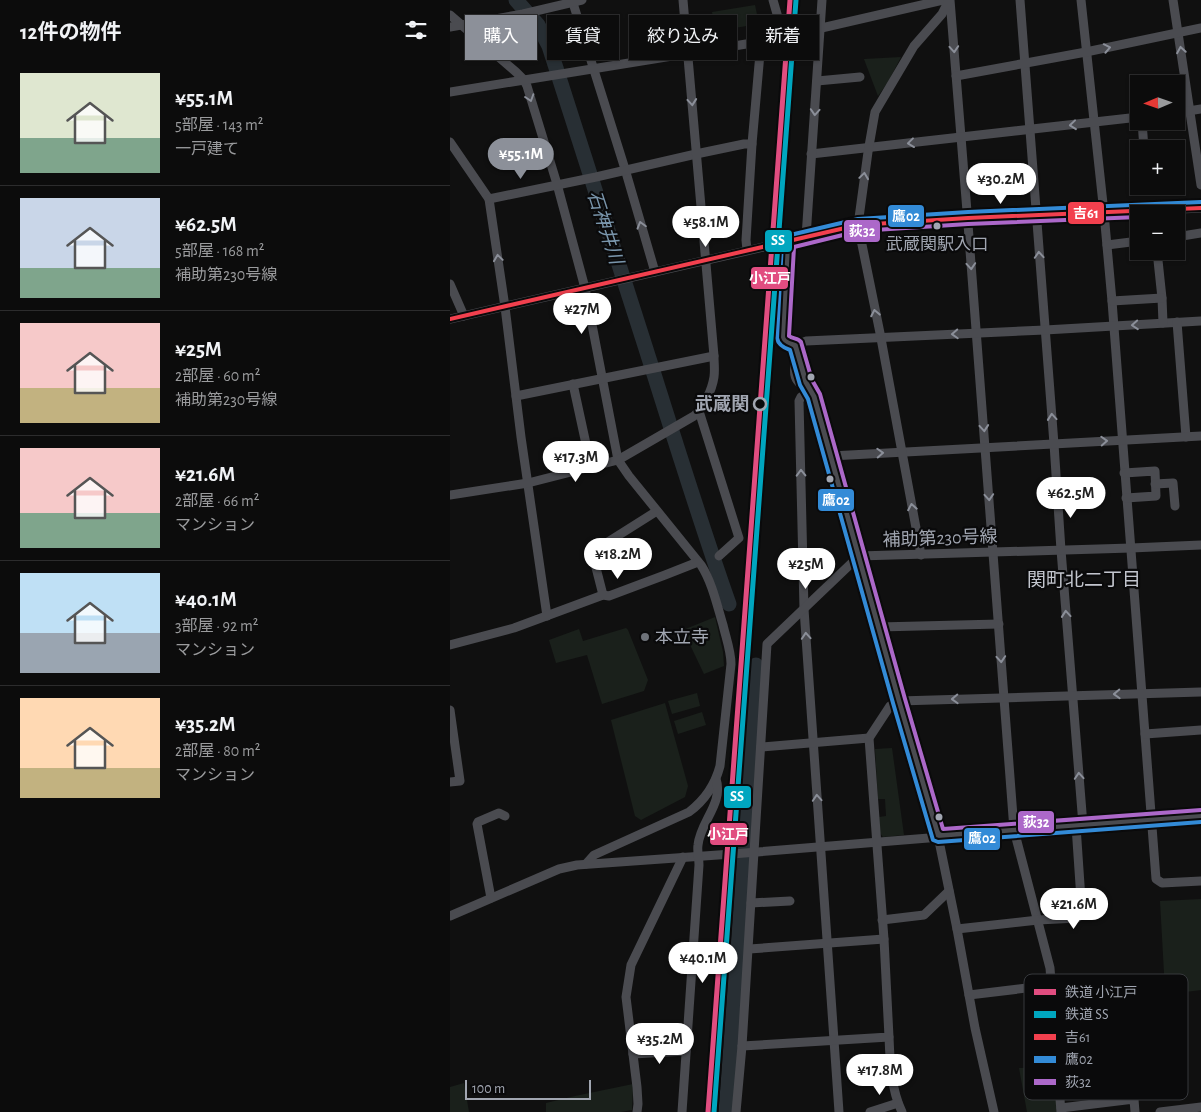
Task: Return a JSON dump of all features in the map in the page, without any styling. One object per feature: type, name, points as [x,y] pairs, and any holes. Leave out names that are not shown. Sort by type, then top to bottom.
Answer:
[{"type":"street","points":[[683,0],[684,15]]},
{"type":"street","points":[[773,0],[777,15]]},
{"type":"street","points":[[806,237],[822,0]]},
{"type":"street","points":[[821,28],[943,0]]},
{"type":"street","points":[[950,0],[1014,830],[1051,974]]},
{"type":"street","points":[[921,555],[858,224],[868,148],[875,112],[914,46],[942,14],[950,0]]},
{"type":"street","points":[[957,929],[1038,920],[1077,918],[1082,914],[1073,696],[1020,0]]},
{"type":"street","points":[[1083,0],[1086,52],[1112,301],[1156,879],[1162,883],[1201,881]]},
{"type":"street","points":[[1173,0],[1199,158],[1201,185]]},
{"type":"street","points":[[450,27],[523,14],[577,1],[594,68],[654,272]]},
{"type":"street","points":[[450,14],[524,80],[558,184],[585,288],[618,460],[707,574],[731,655],[721,756],[716,779],[701,802],[689,812],[594,855],[586,864]]},
{"type":"street","points":[[956,76],[1201,28]]},
{"type":"street","points":[[450,92],[644,60]]},
{"type":"street","points":[[450,495],[528,483],[618,460],[694,416],[699,411],[714,376],[714,356],[688,60]]},
{"type":"street","points":[[747,250],[746,240],[759,60]]},
{"type":"street","points":[[817,80],[860,77]]},
{"type":"street","points":[[1185,111],[1201,110]]},
{"type":"street","points":[[811,154],[1130,118]]},
{"type":"street","points":[[450,142],[489,199],[547,616]]},
{"type":"street","points":[[489,199],[696,154],[752,144]]},
{"type":"street","points":[[450,320],[858,224],[1201,208]]},
{"type":"street","points":[[1185,236],[1201,233]]},
{"type":"street","points":[[788,242],[783,338],[796,349]]},
{"type":"street","points":[[1107,245],[1130,242]]},
{"type":"street","points":[[1158,260],[1163,323]]},
{"type":"street","points":[[450,284],[464,316]]},
{"type":"street","points":[[1112,301],[1162,298]]},
{"type":"street","points":[[994,1112],[938,836],[814,396],[809,389],[797,382],[794,365],[796,349],[806,341],[1201,321]]},
{"type":"street","points":[[1177,322],[1186,437]]},
{"type":"street","points":[[516,396],[714,356]]},
{"type":"street","points":[[573,384],[591,467]]},
{"type":"street","points":[[809,389],[801,397],[800,401],[804,609],[839,1112]]},
{"type":"street","points":[[699,411],[739,538],[719,556]]},
{"type":"street","points":[[831,456],[1201,436]]},
{"type":"street","points":[[1124,473],[1155,471],[1156,496],[1126,498]]},
{"type":"street","points":[[1155,484],[1173,482],[1175,506]]},
{"type":"street","points":[[603,595],[592,552],[657,511]]},
{"type":"street","name":"補助第230号線","points":[[860,556],[1201,545]]},
{"type":"street","points":[[736,1112],[742,1046],[751,903],[752,852],[767,644],[860,556]]},
{"type":"street","points":[[450,645],[514,628],[603,595],[609,596],[665,576],[698,562]]},
{"type":"street","points":[[879,627],[999,624]]},
{"type":"street","points":[[902,1112],[898,1103],[891,1071],[884,939],[869,738],[890,706],[899,701],[1201,692]]},
{"type":"street","points":[[450,710],[460,781],[450,782]]},
{"type":"street","points":[[1145,734],[1201,730]]},
{"type":"street","points":[[761,747],[869,738]]},
{"type":"street","points":[[682,1112],[700,865],[698,845],[718,795],[716,779]]},
{"type":"street","points":[[491,898],[477,824],[499,813],[505,816]]},
{"type":"street","points":[[450,916],[569,866],[1201,816]]},
{"type":"street","points":[[637,1112],[638,1095],[626,997],[631,965],[683,857]]},
{"type":"street","points":[[882,920],[924,915],[949,891]]},
{"type":"street","points":[[751,903],[790,901]]},
{"type":"street","points":[[748,949],[884,939]]},
{"type":"street","points":[[969,995],[1024,988]]},
{"type":"street","points":[[742,1046],[889,1037]]},
{"type":"street","points":[[633,1054],[686,1051]]},
{"type":"street","points":[[1061,1110],[1134,1100],[1135,1112]]},
{"type":"street","points":[[870,1112],[898,1103]]},
{"type":"street","points":[[1160,1112],[1201,1107]]},
{"type":"shaded area","points":[[755,5],[757,15],[747,15],[747,26],[737,28],[737,15],[713,15],[712,12]]},
{"type":"shaded area","points":[[901,57],[888,82],[878,96],[864,59]]},
{"type":"shaded area","points":[[715,617],[723,652],[724,666],[704,674],[683,630]]},
{"type":"shaded area","points":[[626,628],[648,680],[644,691],[602,704],[587,655],[556,663],[549,640],[579,629],[583,641]]},
{"type":"shaded area","points":[[697,693],[700,706],[672,714],[668,701]]},
{"type":"shaded area","points":[[665,703],[688,786],[685,797],[641,820],[635,816],[611,720]]},
{"type":"shaded area","points":[[702,712],[706,725],[678,734],[674,721]]},
{"type":"shaded area","points":[[892,748],[904,835],[883,837],[880,833],[879,817],[886,816],[885,799],[878,799],[875,749]]},
{"type":"shaded area","points":[[1201,899],[1201,990],[1188,992],[1188,974],[1164,974],[1160,901]]},
{"type":"shaded area","points":[[1019,1068],[1024,1068],[1024,1096]]},
{"type":"shaded area","points":[[464,1083],[469,1112],[450,1112],[450,1087]]},
{"type":"shaded area","points":[[633,1084],[632,1110],[621,1112],[546,1112],[546,1103]]},
{"type":"shaded area","points":[[1025,1100],[1057,1100],[1058,1112],[1027,1112]]},
{"type":"waterway","name":"石神井川","points":[[516,0],[538,25],[549,46],[686,476],[729,604]]},
{"type":"waterway","name":"石神井川","points":[[726,1112],[756,665]]},
{"type":"rail line","name":"小江戸","points":[[708,1112],[790,0]]},
{"type":"rail line","name":"SS","points":[[714,1112],[796,0]]},
{"type":"transit line","name":"鷹02","points":[[1201,202],[968,212],[858,219],[786,236],[782,242],[777,338],[782,346],[790,350],[800,385],[808,399],[933,840],[938,842],[1201,822]]},
{"type":"transit line","name":"吉61","points":[[450,319],[858,225],[968,218],[1201,208]]},
{"type":"transit line","name":"荻32","points":[[1130,217],[968,224],[859,231],[794,247],[789,336],[801,342],[812,380],[820,394],[943,829],[1201,810]]},
{"type":"place","name":"武蔵関駅入口","points":[[937,226]]},
{"type":"place","name":"武蔵関","points":[[760,404]]},
{"type":"place","name":"本立寺","points":[[645,637]]},
{"type":"district","name":"関町北二丁目","points":[[1084,579]]}]
